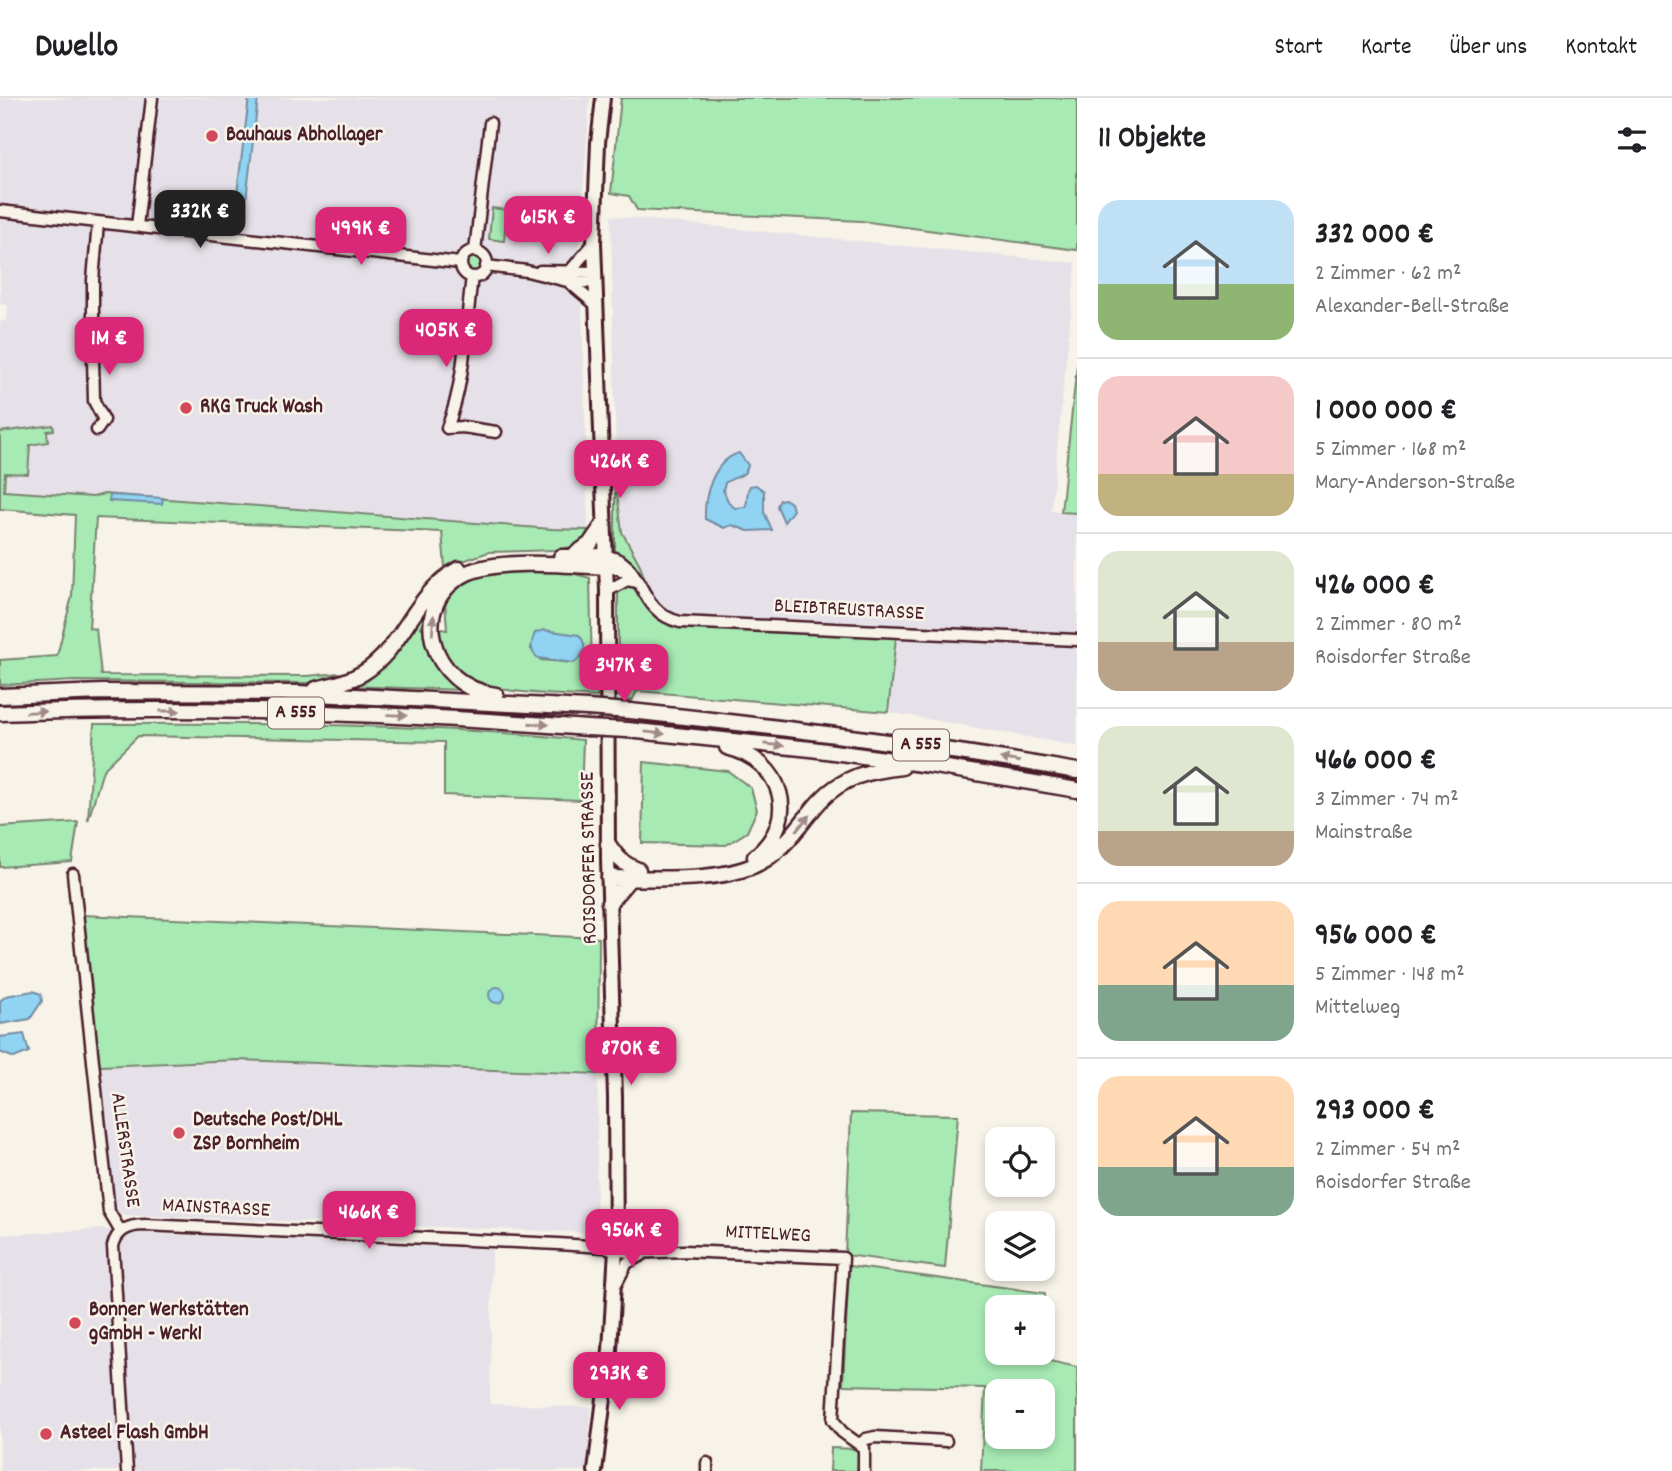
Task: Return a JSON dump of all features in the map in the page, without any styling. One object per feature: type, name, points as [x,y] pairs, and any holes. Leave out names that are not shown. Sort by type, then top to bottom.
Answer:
[{"type":"highway","points":[[571,556],[590,544],[604,525]]},
{"type":"highway","points":[[298,693],[346,682],[365,673],[389,649],[435,584],[462,567],[488,559],[571,556],[605,562]]},
{"type":"highway","points":[[556,705],[527,698],[484,694],[455,679],[445,669],[435,648],[432,632],[436,607],[454,582],[463,575],[484,567],[605,562]]},
{"type":"highway","name":"A 555","points":[[0,696],[103,692],[298,693],[556,705],[764,725],[937,747],[1077,771]]},
{"type":"highway","name":"A 555","points":[[0,713],[260,712],[415,716],[627,730],[811,749],[929,765],[1077,790]]},
{"type":"highway","points":[[609,875],[725,869],[750,861],[765,849],[776,834],[782,802],[776,783],[766,768],[754,757],[740,750],[682,736]]},
{"type":"highway","points":[[608,844],[618,859],[634,874],[717,876],[741,871],[765,860],[786,844],[822,799],[847,780],[873,769],[929,765]]},
{"type":"highway","points":[[609,903],[634,874]]},
{"type":"main road","name":"ROISDORFER STRASSE","points":[[595,1471],[615,1288],[610,1248],[615,1231],[615,1097],[608,844],[607,591],[594,243],[598,143],[603,98]]},
{"type":"street","points":[[137,226],[152,98]]},
{"type":"street","points":[[475,251],[490,124]]},
{"type":"street","points":[[0,211],[460,263]]},
{"type":"street","points":[[97,430],[104,420],[94,401],[93,279],[98,223]]},
{"type":"street","points":[[568,276],[594,243]]},
{"type":"street","points":[[475,251],[484,256],[486,266],[481,274],[472,277],[463,272],[460,263],[465,254],[475,251]]},
{"type":"street","points":[[486,266],[596,277]]},
{"type":"street","points":[[568,276],[596,305]]},
{"type":"street","points":[[472,277],[460,382],[447,428],[463,427],[496,432]]},
{"type":"street","name":"BLEIBTREUSTRASSE","points":[[605,562],[621,560],[629,566],[650,604],[660,614],[680,622],[1077,640]]},
{"type":"street","points":[[607,591],[620,582],[636,579]]},
{"type":"street","name":"ALLERSTRASSE","points":[[73,874],[108,1202],[110,1212],[121,1231],[113,1246],[127,1471]]},
{"type":"street","name":"MAINSTRASSE","points":[[121,1231],[133,1226],[149,1225],[610,1248]]},
{"type":"street","points":[[615,1231],[629,1247],[649,1253]]},
{"type":"street","name":"MITTELWEG","points":[[610,1248],[632,1253],[684,1251],[843,1258],[833,1420],[842,1432],[861,1443]]},
{"type":"street","points":[[615,1288],[627,1263],[637,1256],[649,1253]]},
{"type":"street","points":[[864,1471],[865,1452],[861,1443],[866,1439],[875,1437],[946,1441]]},
{"type":"shaded area","points":[[0,98],[590,98],[579,245],[576,254],[577,296],[582,305],[588,530],[104,494],[93,497],[0,491],[0,322],[6,320],[8,305],[0,304]]},
{"type":"shaded area","points":[[611,216],[1076,263],[1051,511],[1077,513],[1077,746],[888,712],[896,637],[679,626],[664,622],[669,613],[656,604],[622,532],[616,467]]},
{"type":"shaded area","points":[[237,1060],[598,1074],[596,1233],[122,1215],[116,1210],[101,1066]]},
{"type":"shaded area","points":[[100,1229],[137,1233],[492,1249],[490,1404],[591,1407],[587,1471],[0,1471],[0,1235]]},
{"type":"green space","points":[[621,98],[1077,98],[1077,250],[861,221],[637,210],[629,196],[611,193]]},
{"type":"green space","points":[[492,208],[507,210],[504,241],[489,239]]},
{"type":"green space","points":[[474,255],[480,258],[483,264],[480,270],[474,273],[468,270],[465,264],[468,258]]},
{"type":"green space","points":[[1077,365],[1077,513],[1061,512]]},
{"type":"green space","points":[[53,425],[54,430],[47,431],[48,442],[30,445],[28,474],[5,473],[4,491],[93,497],[104,494],[588,530],[581,545],[556,550],[489,552],[445,567],[442,532],[96,518],[89,628],[96,629],[101,675],[307,676],[340,673],[309,683],[75,681],[0,685],[0,660],[57,656],[72,596],[75,515],[0,509],[0,432]]},
{"type":"green space","points":[[615,476],[622,532],[640,565],[648,589],[627,558],[615,551]]},
{"type":"green space","points":[[564,571],[590,578],[592,675],[598,697],[500,689],[464,677],[452,668],[444,654],[436,628],[447,630],[445,601],[464,581],[489,573]],"holes":[[[535,633],[582,656],[574,663],[541,660],[531,649]]]},
{"type":"green space","points":[[623,586],[632,586],[656,615],[679,626],[896,637],[888,712],[637,691],[632,701],[618,696],[618,594]]},
{"type":"green space","points":[[436,597],[420,627],[428,631],[464,690],[346,686]]},
{"type":"green space","points":[[94,724],[400,727],[583,740],[581,800],[444,795],[444,742],[138,736],[103,770],[88,821]]},
{"type":"green space","points":[[644,762],[728,771],[751,788],[757,810],[747,832],[726,845],[642,843]]},
{"type":"green space","points":[[78,822],[72,862],[0,867],[0,827]]},
{"type":"green space","points":[[82,915],[599,938],[598,1074],[237,1060],[101,1066],[98,1065]]},
{"type":"green space","points":[[851,1113],[958,1115],[945,1268],[845,1255]]},
{"type":"green space","points":[[849,1266],[1045,1293],[985,1295],[985,1365],[1055,1365],[1055,1362],[1077,1367],[1077,1471],[981,1471],[985,1388],[843,1385]]},
{"type":"green space","points":[[831,1448],[857,1449],[857,1471],[830,1471]]},
{"type":"water","points":[[249,98],[258,98],[243,226],[233,225]]},
{"type":"water","points":[[155,199],[192,205],[189,218],[153,213]]},
{"type":"water","points":[[739,453],[748,465],[747,469],[742,475],[725,483],[723,490],[729,503],[735,508],[745,507],[750,486],[756,485],[764,491],[764,512],[772,530],[748,531],[732,525],[724,528],[705,519],[706,500],[712,480],[723,463]]},
{"type":"water","points":[[110,495],[163,498],[162,504],[109,501]]},
{"type":"water","points":[[785,499],[791,503],[793,510],[784,522],[777,506],[780,500]]},
{"type":"water","points":[[544,630],[579,635],[584,646],[580,657],[573,663],[538,658],[532,650],[533,640],[535,633]]},
{"type":"water","points":[[494,987],[500,987],[505,995],[503,1001],[494,1003],[489,998],[489,992]]},
{"type":"water","points":[[33,991],[41,994],[42,1001],[30,1019],[0,1024],[0,1001],[6,996]]},
{"type":"water","points":[[24,1034],[29,1052],[14,1058],[0,1052],[0,1037]]},
{"type":"place","name":"Bauhaus Abhollager","points":[[212,136]]},
{"type":"place","name":"RKG Truck Wash","points":[[186,408]]},
{"type":"place","name":"Deutsche Post/DHL ZSP Bornheim","points":[[179,1133]]},
{"type":"place","name":"Bonner Werkstätten gGmbH - Werk1","points":[[75,1323]]},
{"type":"place","name":"Asteel Flash GmbH","points":[[46,1434]]}]
